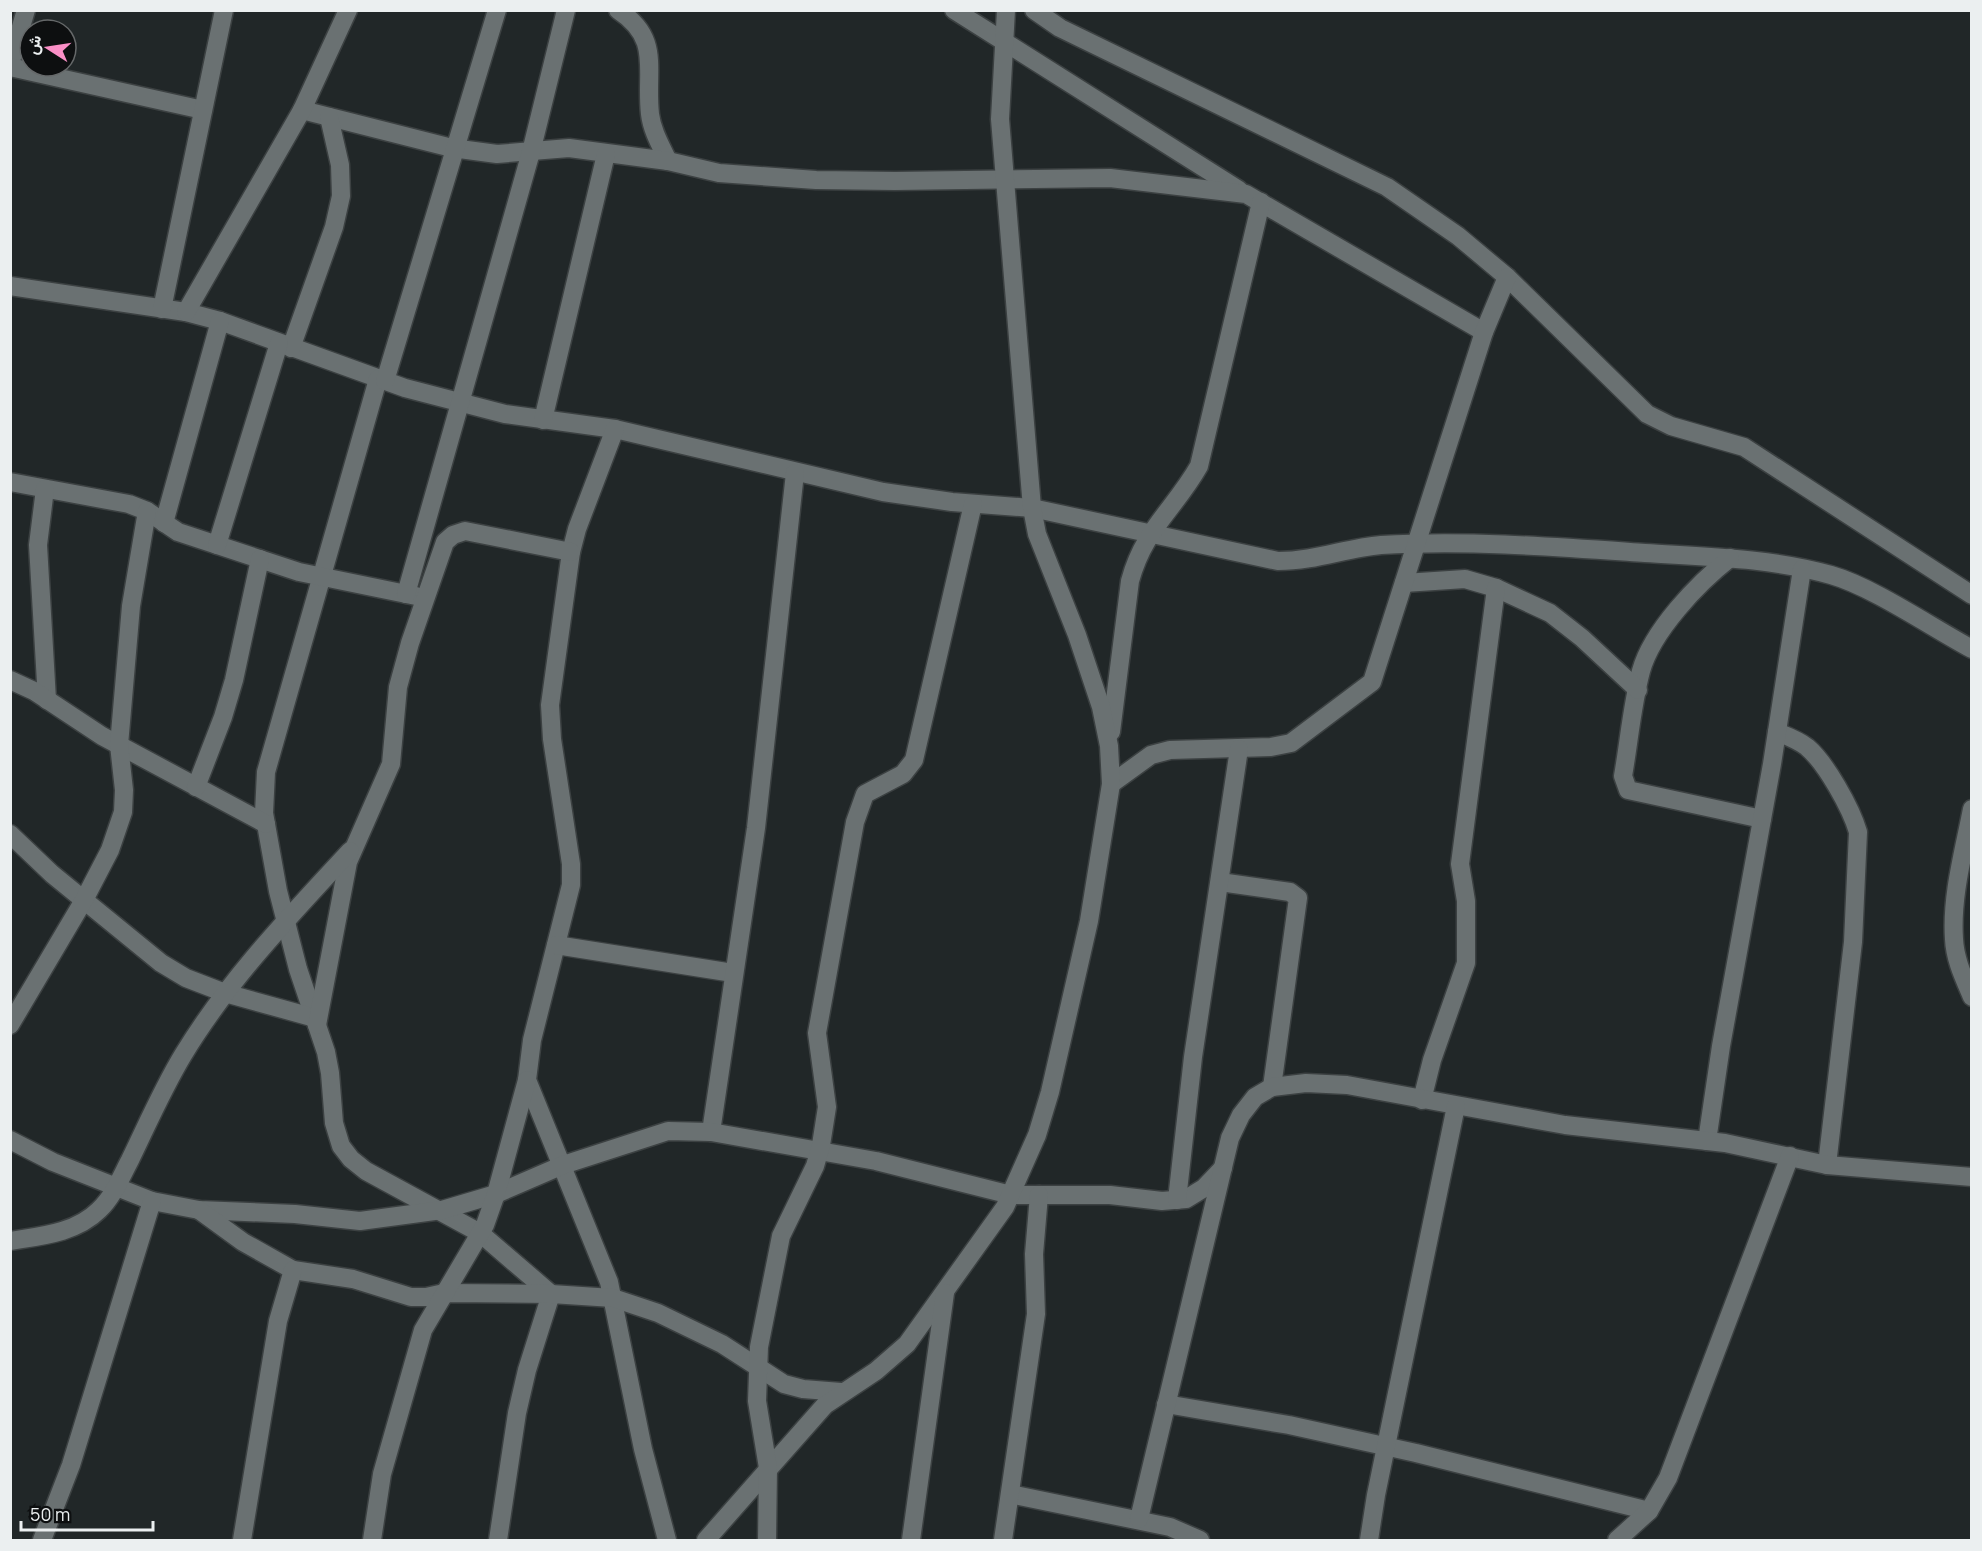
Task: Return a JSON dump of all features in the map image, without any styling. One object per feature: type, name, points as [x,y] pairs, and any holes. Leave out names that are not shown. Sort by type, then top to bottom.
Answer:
[{"type":"street","points":[[26,10],[10,65],[203,110]]},
{"type":"street","points":[[162,309],[224,10]]},
{"type":"street","points":[[186,312],[302,110],[348,10]]},
{"type":"street","points":[[497,10],[456,148],[320,576],[263,789],[266,824],[286,921],[330,1073],[334,1124],[341,1146],[351,1159],[366,1171],[442,1210],[480,1233],[551,1294]]},
{"type":"street","points":[[406,594],[531,152],[566,10]]},
{"type":"street","points":[[618,10],[635,22],[646,39],[650,116],[656,136],[668,161]]},
{"type":"street","points":[[954,10],[1253,198],[1484,333]]},
{"type":"street","points":[[706,1540],[825,1405],[893,1358],[907,1344],[1011,1195],[1037,1135],[1050,1092],[1089,921],[1111,784],[1109,746],[1101,707],[1077,635],[1037,534],[1032,507],[1000,119],[1006,10]]},
{"type":"street","points":[[1034,10],[1060,28],[1387,187],[1458,236],[1507,277],[1647,414],[1671,426],[1744,447],[1971,595]]},
{"type":"street","points":[[302,110],[456,148],[497,154],[569,148],[668,161],[719,172],[816,180],[1121,179],[1253,198]]},
{"type":"street","points":[[218,545],[285,345],[334,227],[341,196],[340,165],[329,117]]},
{"type":"street","points":[[543,420],[606,154]]},
{"type":"street","points":[[1109,746],[1130,581],[1136,560],[1149,533],[1190,484],[1199,466],[1253,198]]},
{"type":"street","points":[[1111,784],[1151,755],[1170,750],[1239,749],[1291,743],[1372,682],[1484,333],[1507,277]]},
{"type":"street","points":[[10,286],[186,312],[220,321],[381,380],[459,404],[543,420],[615,429],[883,492],[973,504],[1032,507],[1278,561],[1305,561],[1354,548],[1470,543],[1730,558],[1802,569],[1831,575],[1856,585],[1971,649]]},
{"type":"street","points":[[164,523],[220,321]]},
{"type":"street","points":[[372,1540],[382,1474],[423,1330],[480,1233],[496,1194],[527,1080],[532,1040],[572,885],[571,864],[552,739],[550,705],[571,552],[577,529],[615,429]]},
{"type":"street","points":[[711,1132],[766,749],[795,473]]},
{"type":"street","points":[[10,483],[129,504],[147,511],[178,532],[260,559],[320,576],[425,597]]},
{"type":"street","points":[[45,489],[38,545],[47,700]]},
{"type":"street","points":[[767,1540],[768,1468],[757,1401],[757,1368],[781,1236],[820,1151],[827,1107],[817,1033],[855,822],[865,794],[903,774],[915,760],[973,504]]},
{"type":"street","points":[[10,1025],[84,900],[110,850],[123,812],[124,790],[119,745],[131,606],[147,511]]},
{"type":"street","points":[[316,1022],[348,862],[392,764],[398,687],[425,597],[445,542],[453,535],[465,531],[571,552]]},
{"type":"street","points":[[1730,558],[1675,614],[1659,635],[1641,670],[1623,776],[1628,790],[1762,819]]},
{"type":"street","points":[[196,787],[231,690],[260,559]]},
{"type":"street","points":[[1707,1141],[1721,1046],[1777,732],[1802,569]]},
{"type":"street","points":[[1404,583],[1466,579],[1496,588],[1550,613],[1582,638],[1638,690]]},
{"type":"street","points":[[1422,1100],[1431,1060],[1466,963],[1466,901],[1460,864],[1496,588]]},
{"type":"street","points":[[10,680],[119,745],[266,824]]},
{"type":"street","points":[[1777,732],[1807,747],[1817,759],[1853,815],[1858,832],[1852,942],[1827,1165]]},
{"type":"street","points":[[1177,1200],[1193,1057],[1239,749]]},
{"type":"street","points":[[1971,809],[1954,909],[1954,940],[1958,962],[1971,997]]},
{"type":"street","points":[[10,834],[51,874],[161,963],[186,978],[225,993],[316,1022]]},
{"type":"street","points":[[10,1241],[56,1233],[81,1223],[99,1210],[116,1186],[182,1057],[225,993],[286,921],[353,848]]},
{"type":"street","points":[[1220,882],[1290,892],[1298,898],[1272,1087]]},
{"type":"street","points":[[556,945],[733,973]]},
{"type":"street","points":[[527,1080],[563,1165],[614,1298],[643,1449],[667,1540]]},
{"type":"street","points":[[1139,1519],[1230,1138],[1241,1115],[1255,1097],[1272,1087],[1306,1083],[1347,1085],[1565,1125],[1707,1141],[1827,1165],[1971,1177]]},
{"type":"street","points":[[1369,1540],[1386,1446],[1456,1106]]},
{"type":"street","points":[[10,1140],[53,1162],[152,1201],[199,1210],[295,1214],[360,1221],[442,1210],[496,1194],[563,1165],[668,1131],[711,1132],[876,1161],[1011,1195],[1110,1195],[1161,1201],[1186,1199],[1204,1188],[1223,1168]]},
{"type":"street","points":[[1617,1540],[1649,1511],[1668,1478],[1790,1156]]},
{"type":"street","points":[[1003,1540],[1036,1314],[1034,1254],[1040,1195]]},
{"type":"street","points":[[42,1540],[71,1465],[152,1201]]},
{"type":"street","points":[[199,1210],[243,1242],[293,1270],[352,1279],[411,1297],[426,1298],[444,1293],[551,1294],[614,1298],[658,1313],[722,1344],[784,1384],[803,1389],[841,1392]]},
{"type":"street","points":[[242,1540],[278,1322],[293,1270]]},
{"type":"street","points":[[911,1540],[945,1290]]},
{"type":"street","points":[[498,1540],[520,1403],[551,1294]]},
{"type":"street","points":[[1166,1404],[1289,1425],[1386,1446],[1649,1511]]},
{"type":"street","points":[[1010,1494],[1139,1519],[1170,1527],[1200,1540]]}]
